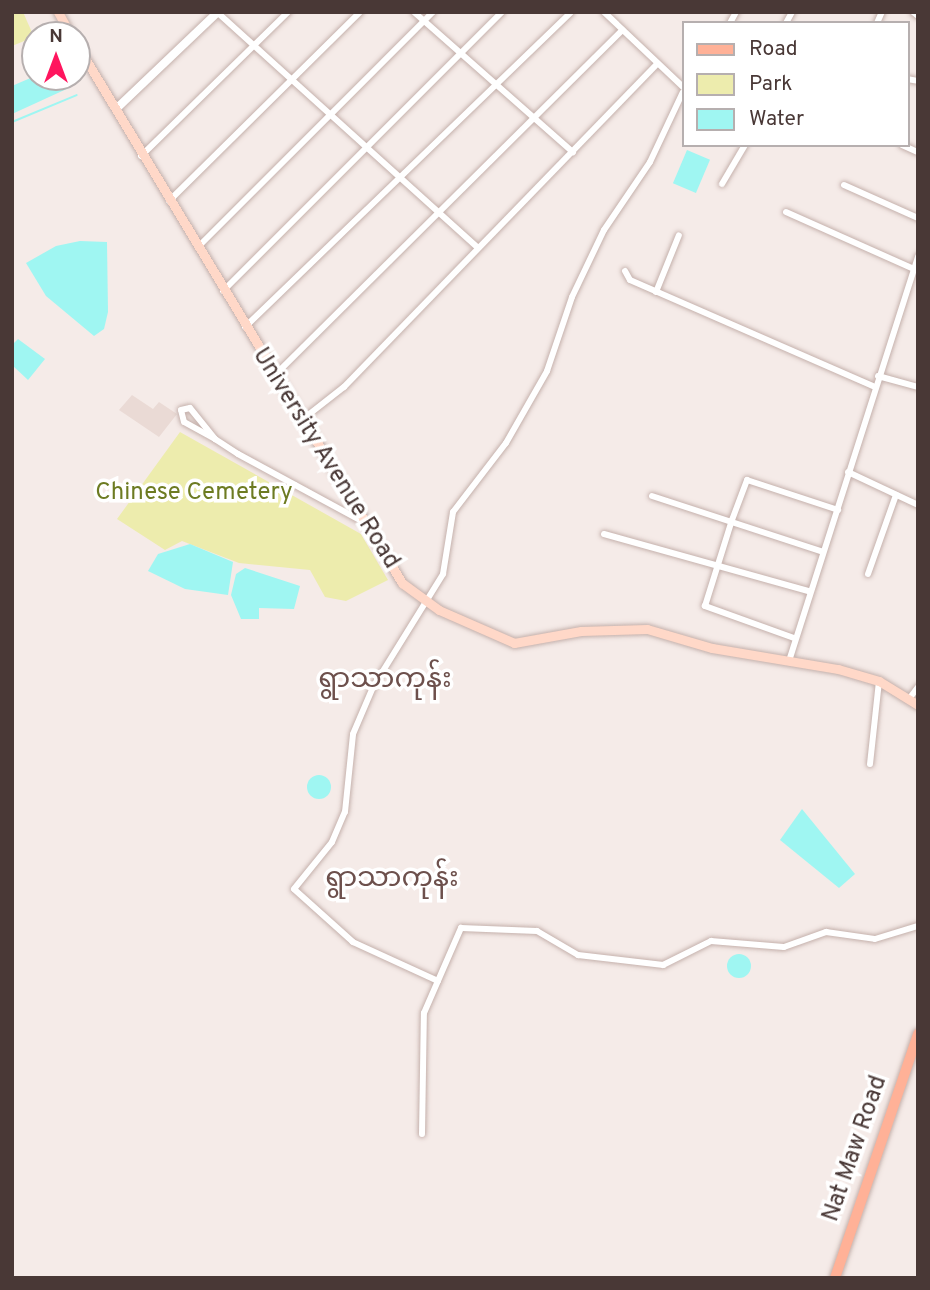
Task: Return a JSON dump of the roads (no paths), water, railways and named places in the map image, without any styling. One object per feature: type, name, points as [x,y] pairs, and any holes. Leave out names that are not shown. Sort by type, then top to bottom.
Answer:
[{"type":"main road","name":"University Avenue Road","points":[[91,68],[221,292],[369,524],[370,536],[402,583],[425,601],[514,643],[581,631],[647,629],[712,648],[789,661],[879,681],[913,702]]},
{"type":"main road","name":"Nat Maw Road","points":[[835,1278],[918,1034]]},
{"type":"street","points":[[116,109],[218,12],[288,81],[476,246]]},
{"type":"street","points":[[141,156],[288,12]]},
{"type":"street","points":[[169,201],[360,12]]},
{"type":"street","points":[[414,12],[536,116],[573,152]]},
{"type":"street","points":[[197,248],[327,115],[433,12]]},
{"type":"street","points":[[221,292],[502,12]]},
{"type":"street","points":[[245,328],[402,181],[570,12]]},
{"type":"street","points":[[604,12],[682,89]]},
{"type":"street","points":[[913,12],[918,16]]},
{"type":"street","points":[[274,376],[439,216],[622,30]]},
{"type":"street","points":[[303,419],[344,387],[476,246],[573,152],[656,65]]},
{"type":"street","points":[[438,981],[354,942],[295,888],[332,842],[345,812],[353,734],[373,687],[443,574],[453,512],[506,443],[547,371],[572,297],[604,230],[650,162],[682,92]]},
{"type":"street","points":[[722,184],[744,147]]},
{"type":"street","points":[[844,185],[918,218]]},
{"type":"street","points":[[786,212],[914,269]]},
{"type":"street","points":[[656,292],[679,235]]},
{"type":"street","points":[[789,661],[808,591],[838,510],[873,386],[918,256]]},
{"type":"street","points":[[625,271],[630,280],[873,386]]},
{"type":"street","points":[[878,376],[918,387]]},
{"type":"street","points":[[215,439],[190,408],[181,410],[184,422],[291,486],[369,524]]},
{"type":"street","points":[[848,472],[918,505]]},
{"type":"street","points":[[794,638],[705,606],[732,520],[747,480],[838,510]]},
{"type":"street","points":[[868,574],[896,495]]},
{"type":"street","points":[[652,496],[732,520],[822,552]]},
{"type":"street","points":[[604,534],[718,563],[808,591]]},
{"type":"street","points":[[870,764],[879,681]]},
{"type":"street","points":[[913,702],[918,687]]},
{"type":"street","points":[[422,1134],[421,1034],[438,981],[461,928],[537,931],[570,953],[663,965],[711,940],[784,947],[826,932],[874,939],[918,926]]},
{"type":"water","points":[[21,82],[21,91],[62,91],[12,114],[12,86]]},
{"type":"water","points":[[687,150],[710,160],[696,193],[673,183]]},
{"type":"water","points":[[80,241],[107,242],[108,312],[104,329],[94,336],[46,296],[26,263],[56,246]]},
{"type":"water","points":[[18,339],[45,359],[28,380],[12,365],[12,345]]},
{"type":"water","points":[[190,544],[233,562],[228,595],[185,589],[148,571],[158,554]]},
{"type":"water","points":[[245,568],[300,586],[294,609],[259,608],[259,619],[241,619],[231,595],[236,574]]},
{"type":"water","points":[[319,775],[330,782],[331,787],[324,798],[319,799],[308,792],[307,787],[314,776]]},
{"type":"water","points":[[802,809],[855,874],[839,888],[780,840]]},
{"type":"water","points":[[739,954],[748,957],[751,966],[748,975],[739,978],[730,975],[727,966],[730,957]]},
{"type":"waterway","points":[[12,122],[77,95]]},
{"type":"district","name":"ရွာသာကုန်း","points":[[385,680]]},
{"type":"district","name":"ရွာသာကုန်း","points":[[392,879]]},
{"type":"park label","name":"Chinese Cemetery","points":[[194,494]]}]
